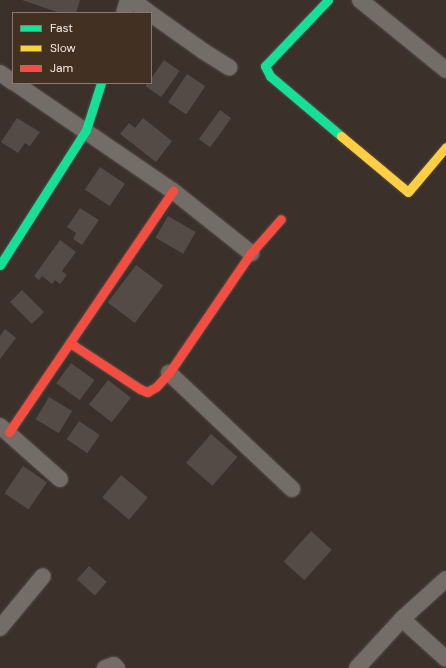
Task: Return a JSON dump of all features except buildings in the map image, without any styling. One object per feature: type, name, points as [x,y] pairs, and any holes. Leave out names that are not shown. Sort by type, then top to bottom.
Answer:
[{"type":"street","points":[[124,12],[128,0]]},
{"type":"street","points":[[132,0],[149,12]]},
{"type":"street","points":[[328,0],[265,66],[270,76],[408,192],[446,148]]},
{"type":"street","points":[[360,0],[446,70]]},
{"type":"street","points":[[152,14],[203,51],[229,67]]},
{"type":"street","points":[[0,73],[12,81]]},
{"type":"street","points":[[17,84],[173,191],[251,253]]},
{"type":"street","points":[[0,265],[86,130],[101,84]]},
{"type":"street","points":[[60,479],[4,429],[70,343],[173,191]]},
{"type":"street","points":[[70,343],[147,392],[156,387],[169,373],[251,253],[281,219]]},
{"type":"street","points":[[169,373],[292,488]]},
{"type":"street","points":[[0,628],[43,576]]},
{"type":"street","points":[[357,668],[402,619],[446,579]]},
{"type":"street","points":[[402,619],[446,659]]},
{"type":"street","points":[[442,668],[446,663]]},
{"type":"street","points":[[105,668],[114,666],[117,668]]},
{"type":"traffic: fast","points":[[328,0],[265,66],[270,76],[341,136]]},
{"type":"traffic: fast","points":[[0,265],[86,130],[101,84]]},
{"type":"traffic: slow","points":[[341,136],[408,192],[446,147]]},
{"type":"traffic: jam","points":[[9,432],[173,191]]},
{"type":"traffic: jam","points":[[70,343],[140,389],[147,392],[156,387],[169,373],[251,253],[281,219]]}]
